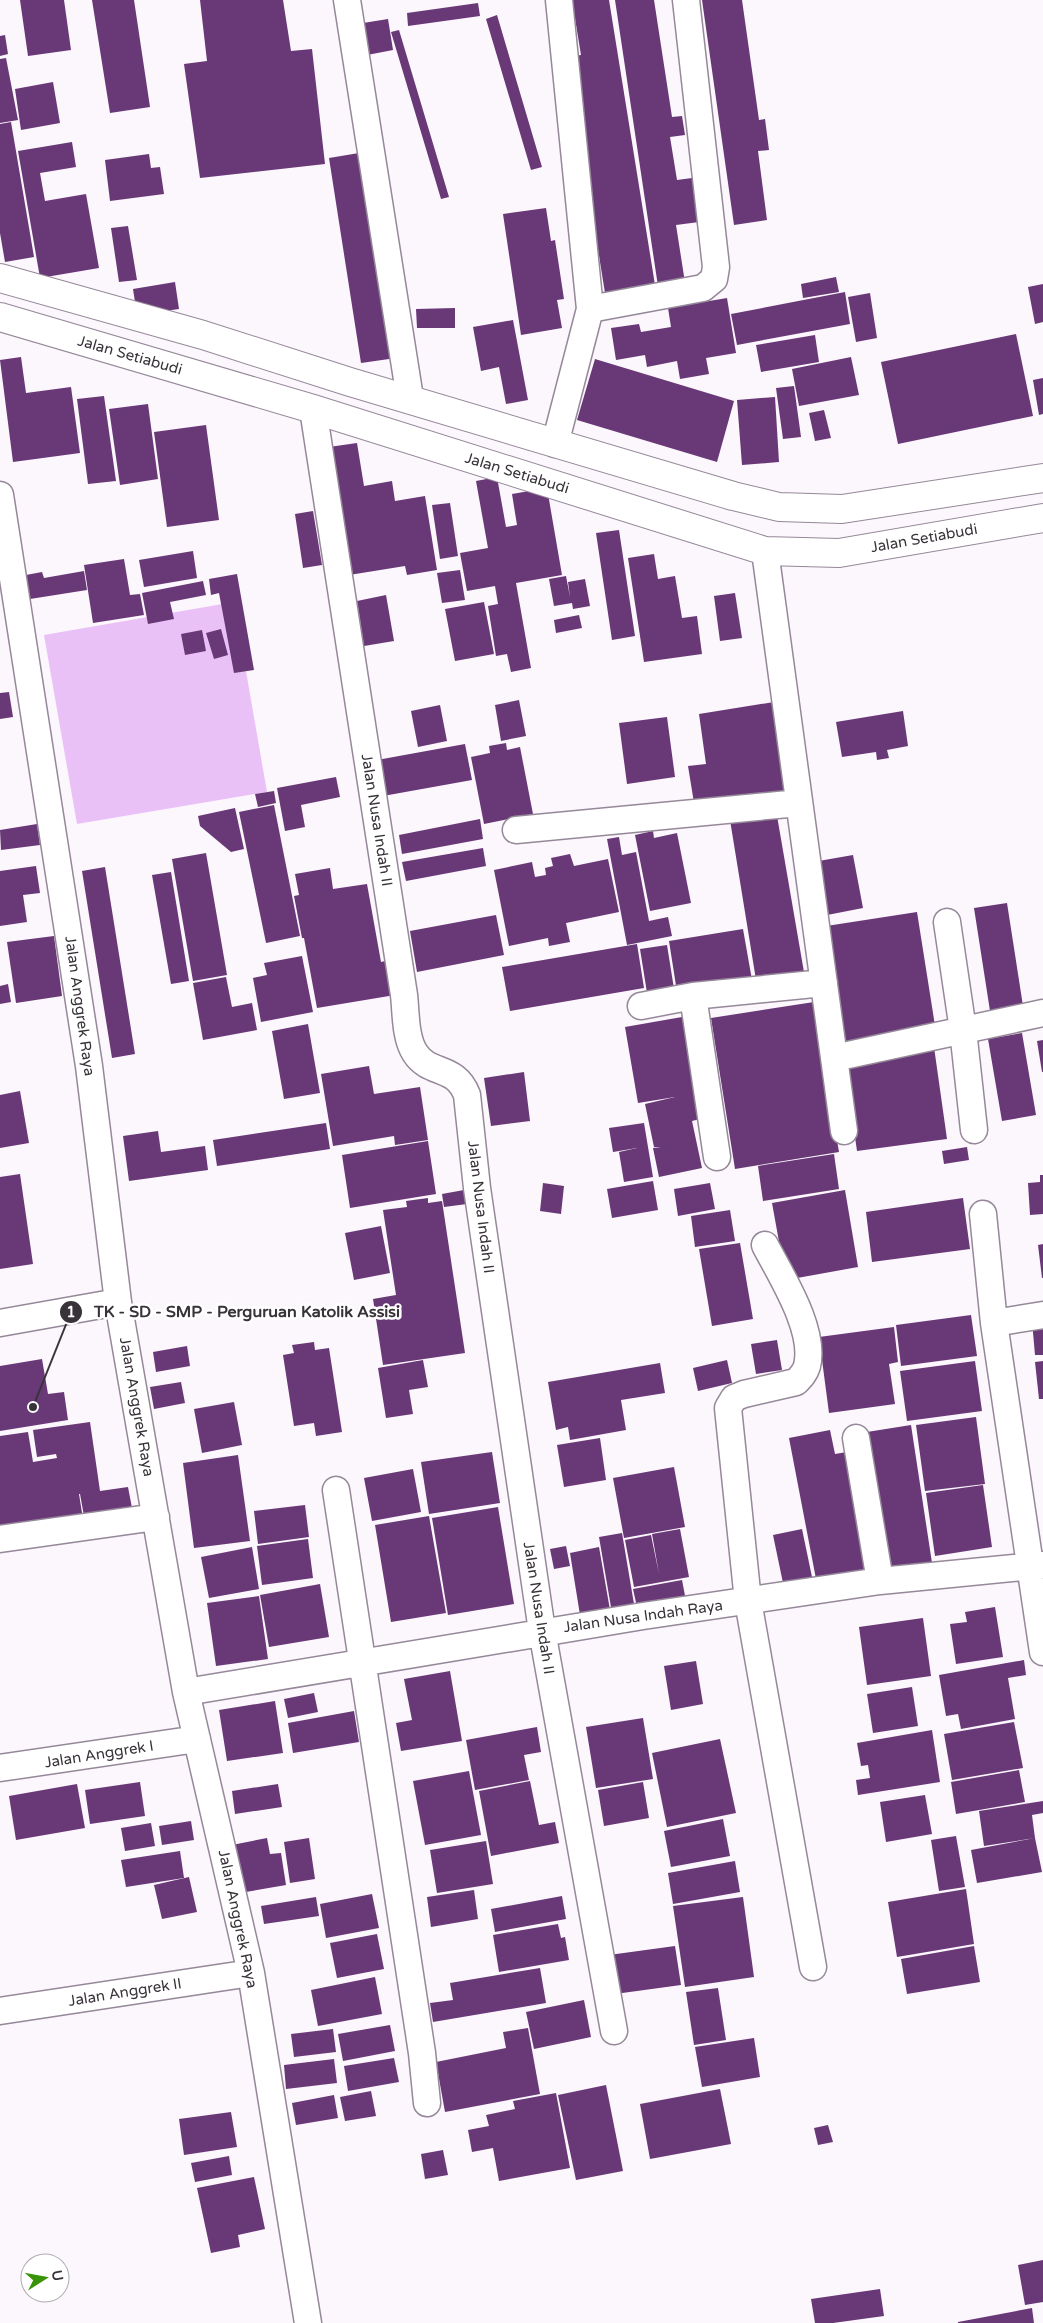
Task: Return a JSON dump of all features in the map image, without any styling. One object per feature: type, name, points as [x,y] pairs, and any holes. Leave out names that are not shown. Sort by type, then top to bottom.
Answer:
[{"type":"main road","points":[[0,278],[203,335],[555,444],[732,496],[779,507],[842,509],[1043,478]]},
{"type":"main road","name":"Jalan Setiabudi","points":[[0,317],[313,409],[765,551],[839,553],[1043,518]]},
{"type":"street","points":[[348,0],[410,398]]},
{"type":"street","points":[[555,444],[590,309],[559,0]]},
{"type":"street","points":[[590,309],[703,288],[714,279],[716,267],[686,0]]},
{"type":"street","name":"Jalan Nusa Indah II","points":[[313,409],[403,986],[408,1031],[414,1052],[425,1062],[455,1076],[462,1083],[467,1095],[477,1188],[542,1631],[614,2032]]},
{"type":"street","name":"Jalan Anggrek Raya","points":[[0,495],[89,1066],[118,1302],[186,1692],[251,1973],[308,2323]]},
{"type":"street","points":[[765,551],[844,1131]]},
{"type":"street","points":[[516,830],[799,803]]},
{"type":"street","points":[[947,922],[963,1030],[974,1130]]},
{"type":"street","points":[[641,1006],[693,996],[824,983]]},
{"type":"street","points":[[693,996],[718,1157]]},
{"type":"street","points":[[834,1058],[1043,1013]]},
{"type":"street","points":[[983,1214],[994,1323],[1037,1566],[1043,1652]]},
{"type":"street","points":[[765,1245],[792,1296],[806,1332],[808,1358],[803,1374],[796,1382],[744,1394],[734,1398],[728,1408],[748,1600],[813,1967]]},
{"type":"street","points":[[0,1323],[118,1302]]},
{"type":"street","points":[[994,1323],[1043,1315]]},
{"type":"street","points":[[856,1438],[880,1581]]},
{"type":"street","points":[[336,1490],[422,2053],[427,2103]]},
{"type":"street","points":[[0,1539],[156,1517]]},
{"type":"street","name":"Jalan Nusa Indah Raya","points":[[186,1692],[542,1631],[748,1600],[880,1581],[1037,1566]]},
{"type":"street","name":"Jalan Anggrek I","points":[[0,1768],[197,1739]]},
{"type":"street","name":"Jalan Anggrek II","points":[[0,2011],[251,1973]]},
{"type":"shaded area","points":[[234,602],[267,792],[77,824],[44,635]]},
{"type":"building","points":[[20,0],[64,0],[71,50],[28,56]]},
{"type":"building","points":[[92,0],[134,0],[150,107],[110,113]]},
{"type":"building","points":[[200,0],[283,0],[291,51],[312,49],[325,164],[200,178],[184,64],[207,61]]},
{"type":"building","points":[[572,0],[609,0],[655,285],[605,293],[567,57],[581,55]]},
{"type":"building","points":[[615,0],[654,0],[672,117],[682,116],[685,135],[670,137],[677,180],[692,178],[699,222],[676,225],[686,289],[659,293]]},
{"type":"building","points":[[702,0],[742,0],[759,120],[765,119],[769,150],[758,151],[767,220],[734,225]]},
{"type":"building","points":[[478,3],[480,16],[408,26],[407,13]]},
{"type":"building","points":[[497,15],[542,167],[531,170],[486,19]]},
{"type":"building","points":[[388,19],[393,50],[362,56],[357,24]]},
{"type":"building","points":[[399,30],[449,197],[441,199],[391,32]]},
{"type":"building","points":[[5,35],[8,54],[0,56],[0,36]]},
{"type":"building","points":[[6,58],[18,120],[0,123],[0,59]]},
{"type":"building","points":[[53,82],[60,123],[21,130],[15,89]]},
{"type":"building","points":[[11,122],[34,257],[5,262],[0,233],[0,124]]},
{"type":"building","points":[[72,142],[76,167],[40,173],[45,201],[86,194],[99,268],[40,278],[18,151]]},
{"type":"building","points":[[365,152],[396,358],[361,363],[329,158]]},
{"type":"building","points":[[149,154],[151,168],[160,167],[164,194],[110,201],[105,160]]},
{"type":"building","points":[[546,208],[551,241],[555,240],[564,299],[557,300],[562,328],[521,335],[503,214]]},
{"type":"building","points":[[128,226],[137,280],[119,282],[111,228]]},
{"type":"building","points":[[836,277],[839,292],[803,298],[801,284]]},
{"type":"building","points":[[175,282],[179,309],[137,315],[133,289]]},
{"type":"building","points":[[1043,284],[1043,322],[1035,324],[1028,287]]},
{"type":"building","points":[[845,292],[850,324],[737,345],[731,314]]},
{"type":"building","points":[[870,293],[877,338],[856,342],[848,297]]},
{"type":"building","points":[[727,298],[736,353],[706,358],[709,374],[680,379],[677,361],[647,367],[645,355],[616,360],[611,328],[639,324],[641,332],[671,327],[668,308]]},
{"type":"building","points":[[455,308],[455,328],[417,328],[416,309]]},
{"type":"building","points":[[513,320],[528,400],[506,404],[499,367],[481,371],[473,327]]},
{"type":"building","points":[[1016,334],[1033,416],[898,444],[881,362]]},
{"type":"building","points":[[815,335],[819,362],[761,372],[756,345]]},
{"type":"building","points":[[21,357],[26,393],[71,387],[80,453],[13,462],[0,360]]},
{"type":"building","points":[[851,357],[859,395],[799,406],[792,369]]},
{"type":"building","points":[[595,359],[734,401],[717,462],[577,420]]},
{"type":"building","points":[[1043,378],[1043,414],[1039,415],[1033,380]]},
{"type":"building","points":[[794,386],[801,437],[783,439],[776,388]]},
{"type":"building","points":[[104,396],[116,481],[88,484],[77,399]]},
{"type":"building","points":[[775,397],[779,462],[742,465],[737,400]]},
{"type":"building","points":[[148,404],[158,479],[120,485],[109,409]]},
{"type":"building","points":[[824,410],[831,438],[815,441],[809,413]]},
{"type":"building","points":[[206,425],[219,520],[167,527],[154,432]]},
{"type":"building","points":[[357,443],[364,486],[392,481],[395,501],[425,496],[437,570],[407,575],[405,566],[343,576],[322,448]]},
{"type":"building","points":[[497,477],[506,527],[517,525],[512,494],[547,488],[562,575],[516,583],[531,668],[511,672],[507,654],[496,656],[488,606],[498,604],[495,586],[467,591],[460,553],[488,548],[476,481]]},
{"type":"building","points":[[450,503],[458,556],[440,559],[432,505]]},
{"type":"building","points":[[313,511],[322,565],[303,568],[295,514]]},
{"type":"building","points":[[619,530],[635,636],[612,640],[596,533]]},
{"type":"building","points":[[193,551],[197,578],[144,587],[139,560]]},
{"type":"building","points":[[654,554],[658,579],[675,576],[682,618],[697,616],[702,654],[644,662],[628,558]]},
{"type":"building","points":[[124,559],[130,595],[140,594],[144,615],[93,623],[84,565]]},
{"type":"building","points":[[460,570],[465,600],[442,603],[437,573]]},
{"type":"building","points":[[84,571],[87,590],[30,599],[26,575],[42,572],[44,578]]},
{"type":"building","points":[[237,574],[254,670],[234,673],[219,593],[211,595],[209,579]]},
{"type":"building","points":[[566,576],[570,597],[568,582],[585,579],[590,606],[573,609],[572,603],[554,606],[549,579]]},
{"type":"building","points":[[203,581],[206,595],[170,602],[174,619],[148,624],[142,593]]},
{"type":"building","points":[[735,593],[742,638],[720,641],[714,596]]},
{"type":"building","points":[[386,595],[394,641],[364,646],[357,601]]},
{"type":"building","points":[[484,602],[494,654],[455,661],[445,609]]},
{"type":"building","points":[[579,615],[582,628],[556,633],[554,620]]},
{"type":"building","points":[[221,629],[228,655],[214,659],[206,633]]},
{"type":"building","points":[[202,630],[206,651],[185,655],[181,634]]},
{"type":"building","points":[[9,692],[13,717],[0,719],[0,693]]},
{"type":"building","points":[[519,700],[526,736],[501,741],[495,705]]},
{"type":"building","points":[[774,702],[787,795],[695,809],[688,766],[706,764],[699,714]]},
{"type":"building","points":[[440,705],[447,741],[418,747],[411,711]]},
{"type":"building","points":[[903,711],[908,746],[887,750],[889,758],[877,760],[876,752],[842,757],[836,722]]},
{"type":"building","points":[[667,717],[675,777],[627,784],[619,723]]},
{"type":"building","points":[[506,743],[507,750],[520,747],[533,814],[484,824],[471,757],[490,753],[489,746]]},
{"type":"building","points":[[465,744],[472,780],[383,796],[377,760]]},
{"type":"building","points":[[336,777],[340,797],[301,805],[305,827],[285,831],[277,788]]},
{"type":"building","points":[[274,791],[276,803],[258,807],[255,794]]},
{"type":"building","points":[[274,805],[300,936],[266,943],[239,812]]},
{"type":"building","points":[[235,808],[244,849],[231,852],[200,826],[198,816]]},
{"type":"building","points":[[776,810],[805,978],[757,986],[730,820]]},
{"type":"building","points":[[480,819],[483,839],[402,854],[399,835]]},
{"type":"building","points":[[37,824],[40,845],[1,850],[0,830]]},
{"type":"building","points":[[653,831],[654,838],[677,833],[691,903],[650,911],[635,835]]},
{"type":"building","points":[[619,837],[622,855],[636,852],[649,921],[668,917],[672,936],[627,945],[607,839]]},
{"type":"building","points":[[483,848],[486,866],[406,881],[402,862]]},
{"type":"building","points":[[206,853],[227,975],[193,981],[172,859]]},
{"type":"building","points":[[570,854],[574,866],[608,859],[619,912],[566,923],[570,942],[549,946],[548,938],[509,946],[494,870],[532,862],[535,877],[546,875],[545,868],[553,866],[551,858]]},
{"type":"building","points":[[853,855],[863,908],[822,916],[813,862]]},
{"type":"building","points":[[36,866],[40,893],[23,895],[27,922],[0,926],[0,871]]},
{"type":"building","points":[[105,867],[135,1054],[112,1058],[82,871]]},
{"type":"building","points":[[330,868],[333,889],[367,884],[381,962],[389,960],[395,995],[317,1008],[294,896],[299,895],[295,874]]},
{"type":"building","points":[[171,872],[189,981],[171,984],[152,875]]},
{"type":"building","points":[[1007,903],[1023,1006],[990,1011],[974,908]]},
{"type":"building","points":[[917,912],[936,1032],[839,1047],[820,927]]},
{"type":"building","points":[[496,915],[504,955],[417,972],[410,931]]},
{"type":"building","points":[[743,929],[752,980],[677,992],[669,941]]},
{"type":"building","points":[[54,936],[62,996],[16,1003],[7,942]]},
{"type":"building","points":[[637,944],[644,988],[510,1011],[502,967]]},
{"type":"building","points":[[667,945],[675,995],[648,999],[640,949]]},
{"type":"building","points":[[302,956],[313,1012],[261,1022],[253,978],[267,975],[264,963]]},
{"type":"building","points":[[226,977],[232,1007],[252,1003],[257,1030],[203,1040],[193,983]]},
{"type":"building","points":[[8,984],[11,1002],[0,1004],[0,986]]},
{"type":"building","points":[[814,1002],[839,1152],[735,1169],[711,1018]]},
{"type":"building","points":[[682,1017],[700,1119],[692,1121],[702,1168],[659,1177],[653,1148],[661,1147],[654,1147],[645,1104],[675,1097],[638,1103],[625,1027]]},
{"type":"building","points":[[308,1024],[320,1093],[284,1099],[272,1031]]},
{"type":"building","points":[[1022,1033],[1036,1115],[1002,1121],[988,1039]]},
{"type":"building","points":[[1043,1040],[1043,1072],[1042,1072],[1037,1041]]},
{"type":"building","points":[[934,1047],[947,1139],[857,1151],[844,1060]]},
{"type":"building","points":[[369,1066],[374,1094],[420,1087],[428,1140],[395,1145],[394,1136],[333,1146],[321,1074]]},
{"type":"building","points":[[524,1072],[530,1121],[491,1126],[484,1078]]},
{"type":"building","points":[[20,1091],[29,1143],[0,1148],[0,1095]]},
{"type":"building","points":[[326,1123],[330,1149],[217,1166],[213,1140]]},
{"type":"building","points":[[644,1123],[653,1177],[624,1182],[619,1152],[637,1148],[613,1152],[609,1128]]},
{"type":"building","points":[[158,1131],[161,1152],[205,1146],[208,1170],[129,1181],[123,1136]]},
{"type":"building","points":[[428,1141],[436,1194],[350,1208],[342,1155]]},
{"type":"building","points":[[967,1147],[969,1160],[944,1164],[942,1151]]},
{"type":"building","points":[[834,1154],[839,1189],[763,1201],[758,1166]]},
{"type":"building","points":[[20,1174],[33,1264],[0,1269],[0,1177]]},
{"type":"building","points":[[1040,1175],[1043,1175],[1043,1214],[1030,1215],[1028,1183],[1040,1182]]},
{"type":"building","points":[[653,1181],[658,1210],[612,1218],[607,1189]]},
{"type":"building","points":[[543,1183],[564,1186],[561,1214],[540,1211]]},
{"type":"building","points":[[710,1183],[715,1209],[678,1216],[674,1189]]},
{"type":"building","points":[[464,1190],[467,1204],[444,1207],[442,1194]]},
{"type":"building","points":[[845,1190],[858,1267],[786,1280],[772,1203]]},
{"type":"building","points":[[428,1198],[428,1203],[442,1201],[465,1353],[383,1365],[373,1299],[396,1295],[383,1210],[407,1207],[406,1201]]},
{"type":"building","points":[[963,1198],[970,1249],[872,1262],[866,1212]]},
{"type":"building","points":[[730,1210],[735,1241],[695,1247],[691,1216]]},
{"type":"building","points":[[381,1226],[390,1273],[354,1280],[345,1233]]},
{"type":"building","points":[[740,1243],[753,1319],[712,1326],[699,1249]]},
{"type":"building","points":[[1043,1244],[1043,1278],[1042,1278],[1038,1245]]},
{"type":"building","points":[[971,1315],[977,1356],[901,1366],[896,1325]]},
{"type":"building","points":[[1043,1320],[1043,1355],[1035,1355],[1032,1321]]},
{"type":"building","points":[[894,1327],[898,1362],[889,1364],[895,1404],[829,1413],[819,1337]]},
{"type":"building","points":[[777,1340],[782,1370],[756,1374],[751,1344]]},
{"type":"building","points":[[314,1342],[315,1350],[329,1348],[342,1432],[316,1436],[314,1423],[294,1426],[283,1355],[294,1353],[292,1345]]},
{"type":"building","points":[[187,1346],[190,1366],[156,1372],[153,1352]]},
{"type":"building","points":[[42,1359],[48,1394],[64,1392],[68,1420],[0,1431],[0,1366]]},
{"type":"building","points":[[423,1360],[428,1387],[409,1390],[413,1414],[386,1418],[378,1368]]},
{"type":"building","points":[[727,1360],[732,1383],[698,1391],[693,1368]]},
{"type":"building","points":[[975,1361],[982,1411],[907,1421],[900,1371]]},
{"type":"building","points":[[1043,1361],[1043,1399],[1039,1399],[1035,1362]]},
{"type":"building","points":[[660,1363],[665,1393],[621,1400],[626,1430],[570,1440],[568,1427],[556,1430],[548,1382]]},
{"type":"building","points":[[181,1382],[185,1403],[154,1409],[150,1387]]},
{"type":"building","points":[[234,1402],[242,1445],[202,1453],[194,1409]]},
{"type":"building","points":[[976,1417],[985,1484],[925,1491],[916,1425]]},
{"type":"building","points":[[90,1422],[100,1491],[128,1487],[132,1508],[84,1516],[79,1494],[83,1519],[0,1534],[0,1436],[28,1432],[33,1462],[57,1458],[56,1454],[37,1457],[33,1430]]},
{"type":"building","points":[[911,1425],[932,1563],[889,1570],[867,1432]]},
{"type":"building","points":[[830,1430],[835,1454],[847,1452],[869,1569],[816,1579],[789,1438]]},
{"type":"building","points":[[600,1438],[606,1480],[564,1487],[557,1445]]},
{"type":"building","points":[[492,1452],[500,1503],[429,1514],[421,1462]]},
{"type":"building","points":[[238,1455],[250,1541],[194,1548],[183,1463]]},
{"type":"building","points":[[674,1467],[685,1527],[624,1538],[613,1478]]},
{"type":"building","points":[[413,1469],[421,1512],[372,1521],[364,1478]]},
{"type":"building","points":[[983,1485],[992,1547],[935,1556],[926,1493]]},
{"type":"building","points":[[305,1505],[309,1537],[258,1544],[254,1511]]},
{"type":"building","points":[[498,1507],[514,1604],[448,1615],[432,1518]]},
{"type":"building","points":[[429,1516],[446,1613],[391,1622],[375,1525]]},
{"type":"building","points":[[680,1529],[689,1577],[634,1587],[625,1540],[651,1535],[659,1574],[652,1534]]},
{"type":"building","points":[[802,1529],[812,1577],[783,1583],[773,1535]]},
{"type":"building","points":[[622,1533],[635,1610],[612,1613],[599,1537]]},
{"type":"building","points":[[308,1539],[313,1578],[262,1585],[257,1546]]},
{"type":"building","points":[[566,1546],[570,1566],[554,1569],[550,1549]]},
{"type":"building","points":[[252,1547],[259,1589],[209,1598],[201,1557]]},
{"type":"building","points":[[599,1547],[610,1610],[580,1615],[570,1553]]},
{"type":"building","points":[[682,1580],[687,1606],[639,1616],[633,1589]]},
{"type":"building","points":[[320,1584],[329,1637],[269,1647],[260,1595]]},
{"type":"building","points":[[259,1596],[268,1659],[216,1666],[207,1603]]},
{"type":"building","points":[[995,1607],[1003,1657],[956,1664],[950,1624],[967,1622],[965,1612]]},
{"type":"building","points":[[923,1618],[931,1676],[867,1685],[859,1627]]},
{"type":"building","points":[[1024,1660],[1026,1675],[1008,1678],[1015,1719],[961,1729],[958,1714],[946,1716],[939,1675]]},
{"type":"building","points":[[696,1661],[703,1704],[671,1710],[664,1666]]},
{"type":"building","points":[[450,1671],[462,1741],[401,1751],[396,1723],[412,1720],[404,1679]]},
{"type":"building","points":[[912,1687],[918,1726],[873,1733],[867,1694]]},
{"type":"building","points":[[314,1693],[318,1712],[288,1718],[284,1699]]},
{"type":"building","points":[[275,1701],[283,1753],[227,1761],[219,1710]]},
{"type":"building","points":[[354,1711],[359,1742],[293,1753],[288,1723]]},
{"type":"building","points":[[643,1718],[653,1779],[596,1788],[586,1727]]},
{"type":"building","points":[[1014,1722],[1023,1768],[952,1780],[944,1734]]},
{"type":"building","points":[[537,1727],[541,1752],[524,1755],[529,1780],[475,1790],[466,1740]]},
{"type":"building","points":[[932,1730],[940,1782],[858,1795],[856,1780],[870,1778],[868,1765],[861,1766],[857,1743]]},
{"type":"building","points":[[720,1739],[736,1813],[667,1827],[652,1753]]},
{"type":"building","points":[[1019,1770],[1025,1802],[956,1814],[951,1782]]},
{"type":"building","points":[[469,1771],[481,1835],[425,1845],[413,1781]]},
{"type":"building","points":[[530,1781],[539,1825],[555,1822],[559,1843],[491,1856],[479,1791]]},
{"type":"building","points":[[140,1782],[145,1816],[90,1824],[85,1790]]},
{"type":"building","points":[[643,1782],[649,1818],[604,1826],[598,1790]]},
{"type":"building","points":[[77,1784],[85,1828],[16,1840],[9,1796]]},
{"type":"building","points":[[278,1784],[282,1807],[235,1814],[232,1791]]},
{"type":"building","points":[[925,1795],[932,1834],[886,1842],[880,1802]]},
{"type":"building","points":[[1043,1801],[1043,1813],[1032,1815],[1035,1838],[984,1846],[979,1811]]},
{"type":"building","points":[[723,1819],[730,1856],[671,1867],[664,1831]]},
{"type":"building","points":[[191,1821],[194,1840],[162,1845],[159,1826]]},
{"type":"building","points":[[151,1823],[155,1846],[125,1851],[121,1828]]},
{"type":"building","points":[[956,1836],[965,1887],[939,1891],[931,1840]]},
{"type":"building","points":[[267,1838],[270,1854],[281,1853],[286,1885],[240,1893],[232,1845]]},
{"type":"building","points":[[309,1838],[315,1879],[290,1883],[284,1842]]},
{"type":"building","points":[[1035,1838],[1042,1872],[977,1883],[971,1850]]},
{"type":"building","points":[[486,1841],[493,1884],[437,1893],[430,1850]]},
{"type":"building","points":[[180,1851],[184,1878],[126,1887],[121,1860]]},
{"type":"building","points":[[735,1861],[740,1892],[673,1904],[668,1873]]},
{"type":"building","points":[[189,1877],[197,1912],[162,1919],[154,1885]]},
{"type":"building","points":[[966,1889],[974,1944],[897,1957],[888,1902]]},
{"type":"building","points":[[474,1890],[478,1919],[431,1927],[427,1897]]},
{"type":"building","points":[[372,1894],[379,1928],[326,1938],[320,1904]]},
{"type":"building","points":[[562,1896],[566,1919],[495,1932],[491,1909]]},
{"type":"building","points":[[316,1897],[319,1916],[264,1924],[261,1906]]},
{"type":"building","points":[[743,1897],[754,1977],[685,1987],[673,1906]]},
{"type":"building","points":[[558,1924],[561,1938],[565,1937],[569,1960],[499,1972],[493,1935]]},
{"type":"building","points":[[377,1934],[384,1969],[337,1978],[330,1943]]},
{"type":"building","points":[[675,1946],[681,1985],[615,1994],[609,1955]]},
{"type":"building","points":[[974,1946],[980,1982],[907,1994],[901,1959]]},
{"type":"building","points":[[540,1968],[546,2003],[433,2022],[430,2003],[453,2000],[450,1983]]},
{"type":"building","points":[[375,1977],[382,2014],[318,2026],[311,1990]]},
{"type":"building","points":[[718,1988],[726,2040],[694,2045],[686,1992]]},
{"type":"building","points":[[584,2000],[591,2037],[534,2049],[526,2012]]},
{"type":"building","points":[[390,2025],[395,2051],[343,2061],[338,2034]]},
{"type":"building","points":[[528,2028],[540,2094],[445,2112],[436,2062],[506,2048],[503,2032]]},
{"type":"building","points":[[333,2029],[336,2052],[294,2057],[291,2034]]},
{"type":"building","points":[[754,2038],[760,2077],[702,2087],[695,2047]]},
{"type":"building","points":[[394,2058],[399,2082],[348,2091],[344,2066]]},
{"type":"building","points":[[334,2059],[337,2083],[286,2089],[284,2065]]},
{"type":"building","points":[[606,2085],[623,2171],[576,2180],[558,2095]]},
{"type":"building","points":[[720,2089],[731,2144],[650,2159],[640,2104]]},
{"type":"building","points":[[371,2091],[376,2116],[345,2121],[340,2097]]},
{"type":"building","points":[[556,2093],[570,2168],[499,2181],[493,2148],[472,2152],[468,2130],[489,2126],[486,2115],[515,2109],[513,2101]]},
{"type":"building","points":[[334,2095],[338,2118],[296,2125],[292,2103]]},
{"type":"building","points":[[231,2112],[237,2147],[184,2155],[179,2119]]},
{"type":"building","points":[[828,2125],[833,2142],[818,2145],[814,2128]]},
{"type":"building","points":[[443,2150],[448,2175],[425,2179],[421,2154]]},
{"type":"building","points":[[229,2156],[232,2175],[195,2182],[191,2163]]},
{"type":"building","points":[[254,2177],[265,2229],[238,2235],[240,2247],[211,2253],[197,2188]]},
{"type":"building","points":[[1043,2260],[1043,2302],[1025,2305],[1018,2265]]},
{"type":"building","points":[[880,2289],[884,2316],[833,2323],[815,2323],[811,2299]]},
{"type":"building","points":[[1032,2308],[1034,2323],[958,2323],[958,2322]]},
{"type":"place","name":"TK - SD - SMP - Perguruan Katolik Assisi","points":[[33,1407]]}]
